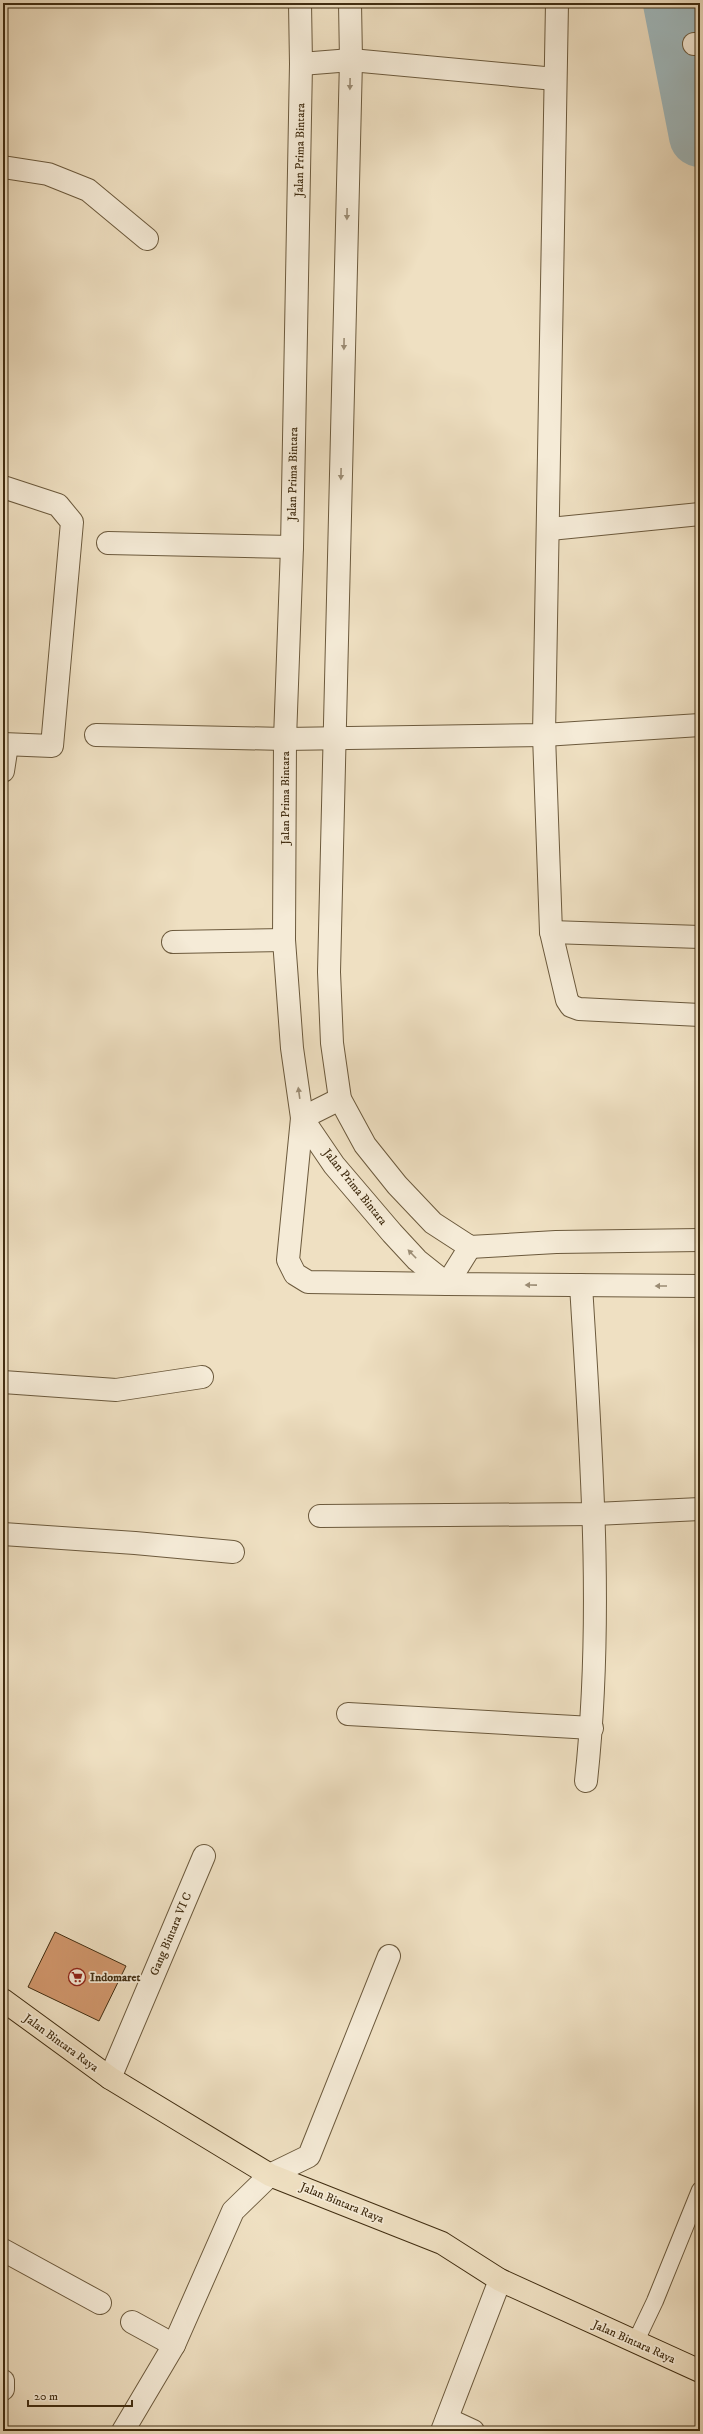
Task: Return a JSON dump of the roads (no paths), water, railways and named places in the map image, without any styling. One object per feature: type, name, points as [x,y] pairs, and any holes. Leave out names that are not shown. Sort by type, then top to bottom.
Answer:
[{"type":"main road","name":"Jalan Bintara Raya","points":[[3,2000],[110,2078],[270,2175],[442,2243],[500,2280],[635,2343],[700,2371]]},
{"type":"street","name":"Jalan Prima Bintara","points":[[300,3],[301,64],[292,547],[285,739],[284,940],[292,1048],[302,1118],[334,1165],[392,1233],[417,1260],[447,1284]]},
{"type":"street","points":[[350,3],[351,60],[334,738],[330,972],[332,1042],[340,1099],[364,1145],[397,1186],[433,1223],[470,1248],[556,1242],[700,1240]]},
{"type":"street","points":[[557,3],[550,529],[544,735],[551,932],[567,1000],[571,1006],[579,1009],[700,1015]]},
{"type":"street","points":[[301,64],[351,60],[555,79]]},
{"type":"street","points":[[3,168],[48,174],[88,190],[147,239]]},
{"type":"street","points":[[3,487],[58,505],[72,522],[52,746],[5,744],[3,771]]},
{"type":"street","points":[[550,529],[700,514]]},
{"type":"street","points":[[108,542],[292,547]]},
{"type":"street","points":[[96,735],[285,739],[544,735],[700,726]]},
{"type":"street","points":[[551,932],[700,937]]},
{"type":"street","points":[[173,942],[284,940]]},
{"type":"street","points":[[340,1099],[302,1118],[288,1260],[295,1274],[308,1282],[700,1286]]},
{"type":"street","points":[[447,1284],[470,1248]]},
{"type":"street","points":[[580,1285],[595,1514],[592,1728],[586,1781]]},
{"type":"street","points":[[3,1382],[116,1390],[202,1377]]},
{"type":"street","points":[[320,1516],[595,1514],[700,1508]]},
{"type":"street","points":[[3,1534],[135,1542],[233,1552]]},
{"type":"street","points":[[348,1714],[592,1728]]},
{"type":"street","name":"Gang Bintara VI C","points":[[110,2078],[204,1856]]},
{"type":"street","points":[[123,2431],[174,2345],[233,2211],[270,2175],[309,2156],[389,1956]]},
{"type":"street","points":[[3,2250],[100,2303]]},
{"type":"street","points":[[473,2431],[444,2425],[500,2280]]},
{"type":"street","points":[[132,2322],[174,2345]]},
{"type":"street","points":[[3,2381],[3,2389]]},
{"type":"lane","points":[[635,2343],[655,2301],[700,2190]]},
{"type":"waterway","points":[[674,3],[700,136]]},
{"type":"place","name":"Indomaret","points":[[77,1977]]}]
